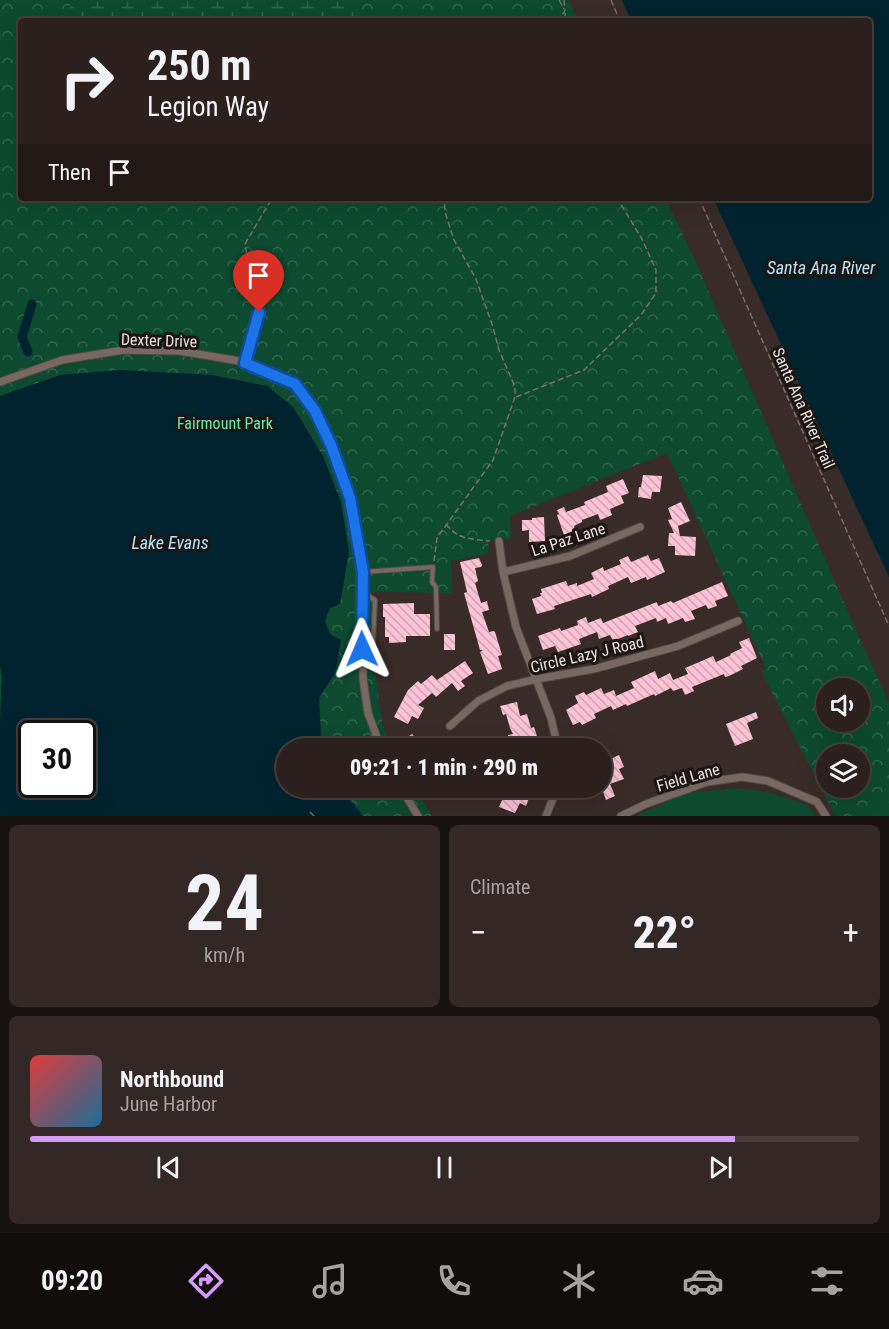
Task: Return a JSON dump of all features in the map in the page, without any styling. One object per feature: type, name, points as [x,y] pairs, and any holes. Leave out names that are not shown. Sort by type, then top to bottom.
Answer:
[{"type":"street","name":"Dexter Drive","points":[[0,382],[62,360],[124,350],[180,351],[245,363],[295,384],[315,411],[331,445],[350,498],[363,572],[363,679],[368,713],[377,738]]},
{"type":"street","name":"La Paz Lane","points":[[503,572],[570,556],[640,527]]},
{"type":"street","points":[[500,541],[503,572],[516,627],[551,718],[556,738]]},
{"type":"street","name":"Circle Lazy J Road","points":[[450,726],[478,701],[507,686],[594,669],[678,646],[738,621]]},
{"type":"street","name":"Field Lane","points":[[621,816],[646,804],[707,782],[741,777],[768,781],[817,802],[826,816]]},
{"type":"street","points":[[407,798],[417,816]]},
{"type":"street","points":[[546,816],[553,798]]},
{"type":"lane","points":[[245,363],[259,312]]},
{"type":"lane","points":[[363,572],[433,567],[432,582],[436,587],[437,629]]},
{"type":"lane","points":[[362,592],[375,600],[373,643],[362,649]]},
{"type":"path","points":[[559,0],[565,11]]},
{"type":"path","points":[[564,0],[566,18]]},
{"type":"path","points":[[611,0],[619,18]]},
{"type":"path","points":[[559,18],[565,11]]},
{"type":"path","points":[[259,312],[252,288],[245,244],[270,201]]},
{"type":"path","points":[[433,567],[436,538],[493,460],[515,398],[515,387],[499,350],[476,279],[454,240],[445,212],[444,201]]},
{"type":"path","points":[[515,398],[584,370],[641,315],[656,293],[656,270],[642,239],[619,201]]},
{"type":"path","name":"Santa Ana River Trail","points":[[700,201],[889,626]]},
{"type":"path","points":[[446,524],[452,533],[468,539],[500,541]]},
{"type":"path","points":[[310,812],[314,816]]},
{"type":"green space","name":"Fairmount Park","points":[[0,0],[568,0],[577,18],[18,18],[18,201],[666,201],[694,258],[889,703],[889,802],[867,816],[835,816],[826,798],[870,798],[870,744],[816,744],[816,779],[761,671],[766,668],[667,453],[510,516],[511,538],[488,541],[489,553],[451,561],[452,593],[372,592],[373,657],[383,728],[388,738],[276,738],[276,798],[421,798],[432,816],[0,816]]},
{"type":"green space","points":[[71,0],[358,0],[358,18],[68,18]]},
{"type":"green space","points":[[733,788],[768,792],[808,805],[815,816],[635,816],[687,793]]},
{"type":"green space","points":[[889,802],[889,816],[867,816]]},
{"type":"water","name":"Santa Ana River","points":[[622,0],[889,0],[889,577],[714,201],[872,201],[872,18],[630,18]]},
{"type":"water","name":"Lake Evans","points":[[121,370],[212,375],[267,386],[293,407],[323,456],[341,503],[349,551],[340,604],[330,608],[325,621],[330,634],[341,640],[335,673],[319,698],[322,738],[276,738],[276,798],[349,798],[363,816],[0,816],[2,677],[0,665],[0,396],[60,375]]},
{"type":"building","points":[[643,475],[662,476],[660,492],[652,492],[651,499],[638,497]]},
{"type":"building","points":[[623,479],[629,493],[621,496],[624,503],[610,509],[612,515],[600,520],[598,514],[582,520],[574,526],[575,530],[564,535],[557,510],[564,507],[566,512],[585,505],[584,502],[608,492],[606,486]]},
{"type":"building","points":[[681,502],[690,521],[678,526],[680,536],[696,537],[695,556],[675,555],[675,546],[668,546],[669,533],[674,533],[668,520],[672,519],[668,508]]},
{"type":"building","points":[[544,517],[545,541],[529,542],[529,530],[522,531],[522,520]]},
{"type":"building","points":[[648,555],[651,561],[659,558],[665,572],[647,580],[646,577],[631,583],[628,577],[608,586],[609,589],[592,597],[591,594],[537,614],[532,599],[541,596],[541,589],[566,581],[568,586],[577,583],[577,586],[594,579],[591,573],[603,567],[604,571],[621,564],[619,560],[628,556],[631,562]]},
{"type":"building","points":[[479,558],[482,565],[475,568],[478,581],[475,583],[481,603],[487,601],[489,610],[482,612],[489,632],[495,632],[502,655],[498,656],[502,669],[488,674],[480,652],[483,650],[480,650],[464,593],[467,592],[460,562]]},
{"type":"building","points":[[722,582],[728,596],[715,601],[717,606],[708,609],[706,605],[691,611],[695,619],[685,622],[683,618],[668,624],[666,618],[657,622],[656,618],[635,626],[638,632],[628,636],[613,641],[610,635],[599,639],[597,632],[579,639],[581,644],[558,652],[555,646],[543,650],[538,636],[560,628],[561,631],[578,625],[577,621],[586,617],[588,623],[601,618],[603,623],[657,602],[658,606],[671,601],[673,603]]},
{"type":"building","points":[[414,603],[414,614],[430,614],[430,636],[406,636],[406,642],[389,643],[389,637],[385,637],[383,604]]},
{"type":"building","points":[[444,634],[455,634],[455,650],[444,650]]},
{"type":"building","points":[[749,638],[757,658],[741,666],[743,669],[729,676],[725,677],[724,674],[692,687],[694,691],[685,695],[682,688],[673,691],[671,688],[627,706],[626,704],[613,710],[611,706],[594,714],[596,718],[582,725],[580,722],[573,725],[566,710],[578,703],[575,696],[584,692],[586,695],[601,688],[604,694],[614,690],[616,696],[634,688],[631,682],[655,671],[658,679],[670,673],[673,680],[688,674],[685,668],[713,656],[716,662],[731,655],[742,648],[739,642]]},
{"type":"building","points":[[465,661],[473,673],[461,681],[465,686],[458,691],[452,683],[436,697],[432,693],[418,705],[424,708],[418,719],[412,716],[408,724],[394,717],[408,690],[418,681],[421,684],[432,675],[437,680]]},
{"type":"building","points":[[517,702],[520,716],[527,714],[531,728],[534,727],[537,736],[509,738],[508,735],[513,734],[506,714],[503,715],[500,706]]},
{"type":"building","points":[[756,712],[758,718],[747,723],[753,739],[735,746],[726,724]]},
{"type":"building","points":[[619,755],[624,767],[619,769],[624,779],[612,783],[612,758]]},
{"type":"building","points":[[503,798],[506,800],[507,798],[529,798],[526,806],[520,803],[515,813],[499,807]]},
{"type":"waterway","points":[[28,352],[22,337],[32,304]]},
{"type":"route","points":[[259,312],[245,363],[295,384],[315,411],[331,445],[350,498],[363,572],[362,649]]}]
